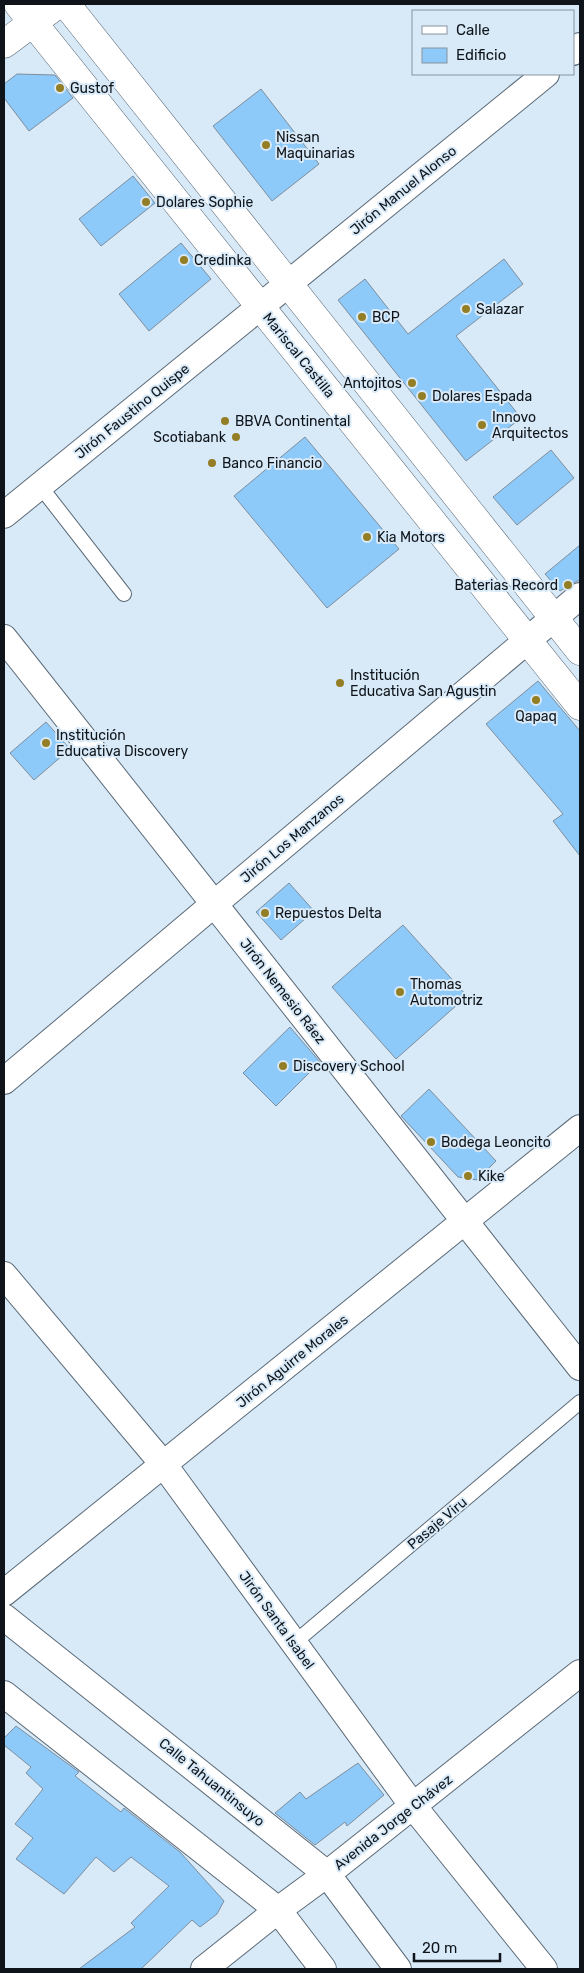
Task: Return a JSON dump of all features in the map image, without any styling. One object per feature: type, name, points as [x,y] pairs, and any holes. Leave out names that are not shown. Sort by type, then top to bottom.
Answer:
[{"type":"main road","points":[[4,44],[26,13],[58,4]]},
{"type":"main road","points":[[66,4],[580,651]]},
{"type":"main road","name":"Mariscal Castilla","points":[[26,13],[580,706]]},
{"type":"street","name":"Jirón Manuel Alonso","points":[[260,306],[545,75]]},
{"type":"street","name":"Jirón Faustino Quispe","points":[[4,515],[260,306]]},
{"type":"street","name":"Jirón Los Manzanos","points":[[4,1081],[580,596]]},
{"type":"street","name":"Jirón Nemesio Ráez","points":[[4,638],[580,1367]]},
{"type":"street","name":"Jirón Aguirre Morales","points":[[4,1594],[580,1128]]},
{"type":"street","name":"Jirón Santa Isabel","points":[[4,1275],[164,1465],[413,1806],[544,1969]]},
{"type":"street","name":"Calle Tahuantinsuyo","points":[[4,1616],[327,1874],[398,1969]]},
{"type":"street","name":"Avenida Jorge Chávez","points":[[204,1969],[580,1673]]},
{"type":"street","points":[[4,1694],[278,1910],[323,1969]]},
{"type":"lane","points":[[40,486],[124,594]]},
{"type":"lane","name":"Pasaje Viru","points":[[294,1643],[580,1402]]},
{"type":"building","points":[[17,74],[55,75],[73,98],[29,131],[4,98],[4,84]]},
{"type":"building","name":"Nissan Maquinarias","points":[[261,89],[319,164],[272,201],[213,126]]},
{"type":"building","points":[[133,176],[155,203],[101,246],[79,219]]},
{"type":"building","points":[[181,243],[211,279],[149,331],[119,294]]},
{"type":"building","points":[[504,259],[523,284],[456,336],[521,418],[466,461],[338,300],[365,279],[408,334]]},
{"type":"building","points":[[305,437],[399,549],[327,608],[234,496]]},
{"type":"building","points":[[551,450],[574,478],[517,525],[493,497]]},
{"type":"building","points":[[580,545],[580,581],[560,591],[545,574]]},
{"type":"building","points":[[538,681],[580,731],[580,856],[553,821],[563,814],[486,724]]},
{"type":"building","points":[[46,722],[70,749],[34,780],[10,753]]},
{"type":"building","points":[[289,883],[314,911],[281,940],[256,912]]},
{"type":"building","name":"Thomas Automotriz","points":[[403,925],[467,996],[396,1059],[332,987]]},
{"type":"building","name":"Discovery School","points":[[290,1027],[320,1062],[276,1106],[243,1073]]},
{"type":"building","points":[[429,1089],[496,1161],[477,1180],[458,1177],[401,1116]]},
{"type":"building","points":[[16,1726],[79,1772],[75,1776],[121,1812],[124,1808],[180,1852],[224,1901],[217,1914],[200,1927],[192,1920],[141,1969],[79,1969],[135,1927],[131,1923],[169,1886],[131,1857],[114,1872],[96,1857],[64,1894],[16,1859],[33,1838],[15,1824],[43,1789],[26,1773],[31,1767],[4,1745],[4,1738]]},
{"type":"building","points":[[358,1763],[384,1795],[347,1826],[345,1822],[315,1845],[275,1813],[300,1792],[306,1799]]},
{"type":"place","name":"Gustof","points":[[60,88]]},
{"type":"place","name":"Nissan Maquinarias","points":[[266,145]]},
{"type":"place","name":"Dolares Sophie","points":[[146,202]]},
{"type":"place","name":"Credinka","points":[[184,260]]},
{"type":"place","name":"Salazar","points":[[466,309]]},
{"type":"place","name":"BCP","points":[[362,317]]},
{"type":"place","name":"Antojitos","points":[[412,383]]},
{"type":"place","name":"Dolares Espada","points":[[422,396]]},
{"type":"place","name":"BBVA Continental","points":[[225,421]]},
{"type":"place","name":"Innovo Arquitectos","points":[[482,425]]},
{"type":"place","name":"Scotiabank","points":[[236,437]]},
{"type":"place","name":"Banco Financio","points":[[212,463]]},
{"type":"place","name":"Kia Motors","points":[[367,537]]},
{"type":"place","name":"Baterias Record","points":[[568,585]]},
{"type":"place","name":"Institución Educativa San Agustin","points":[[340,683]]},
{"type":"place","name":"Qapaq","points":[[536,700]]},
{"type":"place","name":"Institución Educativa Discovery","points":[[46,743]]},
{"type":"place","name":"Repuestos Delta","points":[[265,913]]},
{"type":"place","name":"Thomas Automotriz","points":[[400,992]]},
{"type":"place","name":"Discovery School","points":[[283,1066]]},
{"type":"place","name":"Bodega Leoncito","points":[[431,1142]]},
{"type":"place","name":"Kike","points":[[468,1176]]}]
